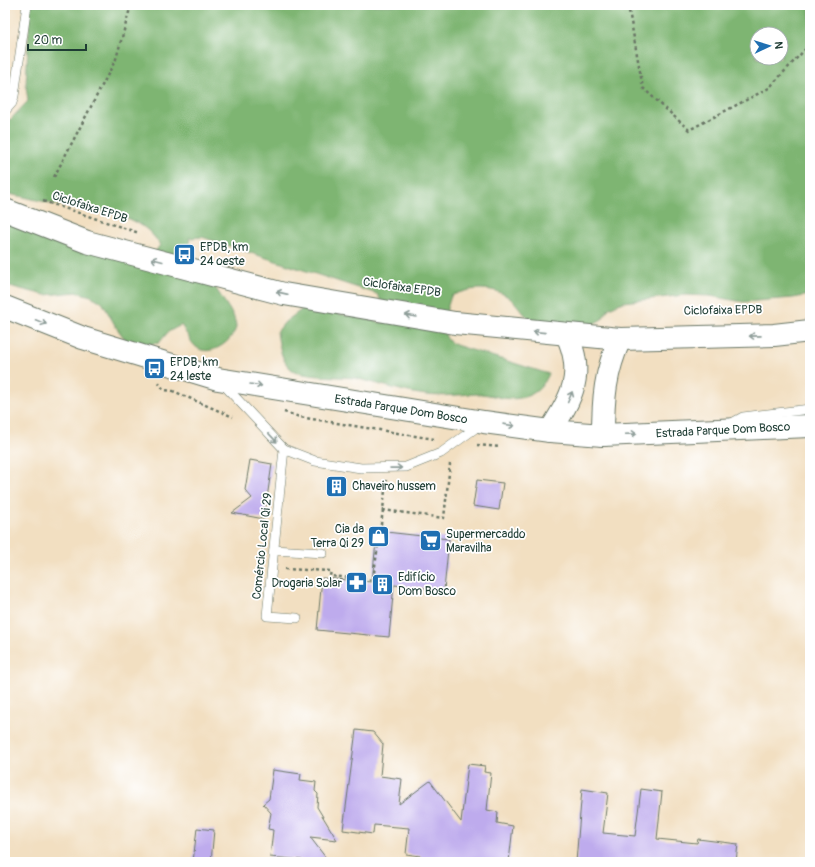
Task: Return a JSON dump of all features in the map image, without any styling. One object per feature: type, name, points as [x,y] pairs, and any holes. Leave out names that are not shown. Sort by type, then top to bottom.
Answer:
[{"type":"main road","points":[[5,210],[87,242],[284,294],[455,323],[620,339],[804,335]]},
{"type":"main road","name":"Estrada Parque Dom Bosco","points":[[5,307],[83,338],[218,379],[484,422],[550,431],[603,435],[810,426]]},
{"type":"main road","points":[[550,431],[564,410],[574,386],[574,352],[567,335]]},
{"type":"main road","points":[[603,435],[603,398],[611,359],[620,339]]},
{"type":"lane","points":[[5,111],[12,103],[14,96],[27,5]]},
{"type":"lane","points":[[218,379],[284,449],[315,461],[361,468],[406,467],[441,453],[484,422]]},
{"type":"lane","points":[[714,431],[743,417],[810,409]]},
{"type":"lane","name":"Comércio Local Qi 29","points":[[284,449],[267,616],[296,618]]},
{"type":"lane","points":[[274,550],[323,553]]},
{"type":"path","points":[[54,177],[116,60],[131,5]]},
{"type":"path","points":[[628,5],[643,88],[689,130],[769,88],[810,44]]},
{"type":"path","name":"Ciclofaixa EPDB","points":[[42,200],[144,234]]},
{"type":"path","points":[[383,510],[444,518],[451,460]]},
{"type":"path","points":[[272,568],[331,571],[330,576],[373,580],[388,468]]},
{"type":"green space","points":[[30,5],[810,5],[810,295],[793,298],[743,302],[710,296],[685,295],[623,302],[609,308],[602,319],[577,333],[532,320],[512,300],[498,292],[474,289],[458,293],[451,296],[444,320],[446,337],[450,342],[549,374],[544,383],[534,393],[515,399],[481,394],[440,396],[426,395],[408,392],[354,378],[303,374],[291,369],[283,357],[277,332],[285,322],[305,307],[384,323],[385,308],[377,294],[202,237],[189,238],[191,250],[233,315],[236,327],[234,333],[219,347],[206,351],[200,350],[193,344],[181,325],[168,332],[159,343],[142,345],[127,342],[116,327],[102,302],[91,296],[77,292],[45,295],[5,285],[5,216],[153,255],[160,245],[152,234],[131,219],[105,212],[58,205],[8,194],[5,192],[5,118],[10,120],[28,101],[26,85]]},
{"type":"building","points":[[250,460],[272,464],[264,519],[232,513],[252,498],[245,490]]},
{"type":"building","points":[[477,480],[503,483],[499,510],[473,506]]},
{"type":"building","name":"Edifício Dom Bosco","points":[[377,531],[449,539],[444,590],[394,585],[389,637],[317,630],[322,578],[372,582]]},
{"type":"building","points":[[356,730],[373,732],[383,744],[380,776],[402,779],[399,804],[430,781],[461,822],[468,764],[485,766],[484,772],[491,773],[487,810],[498,812],[497,823],[513,826],[509,862],[423,862],[420,856],[406,854],[409,828],[374,825],[373,834],[343,830]]},
{"type":"building","points":[[273,770],[301,774],[300,780],[316,782],[315,791],[318,794],[317,807],[337,840],[310,837],[329,862],[303,862],[302,860],[270,857],[273,830],[268,829],[271,813],[263,804],[269,799]]},
{"type":"building","points":[[582,789],[608,793],[603,833],[635,836],[641,789],[662,792],[657,839],[697,843],[698,839],[738,844],[736,862],[576,862]]},
{"type":"building","points":[[197,828],[214,830],[211,862],[193,862]]},
{"type":"place","name":"EPDB, km 24 oeste","points":[[184,254]]},
{"type":"place","name":"EPDB, km 24 leste","points":[[154,369]]},
{"type":"place","name":"Chaveiro hussem","points":[[336,486]]},
{"type":"place","name":"Cia da Terra Qi 29","points":[[379,536]]},
{"type":"place","name":"Supermercaddo Maravilha","points":[[430,541]]},
{"type":"place","name":"Drogaria Solar","points":[[357,583]]},
{"type":"place","name":"Edifício Dom Bosco","points":[[383,584]]}]
